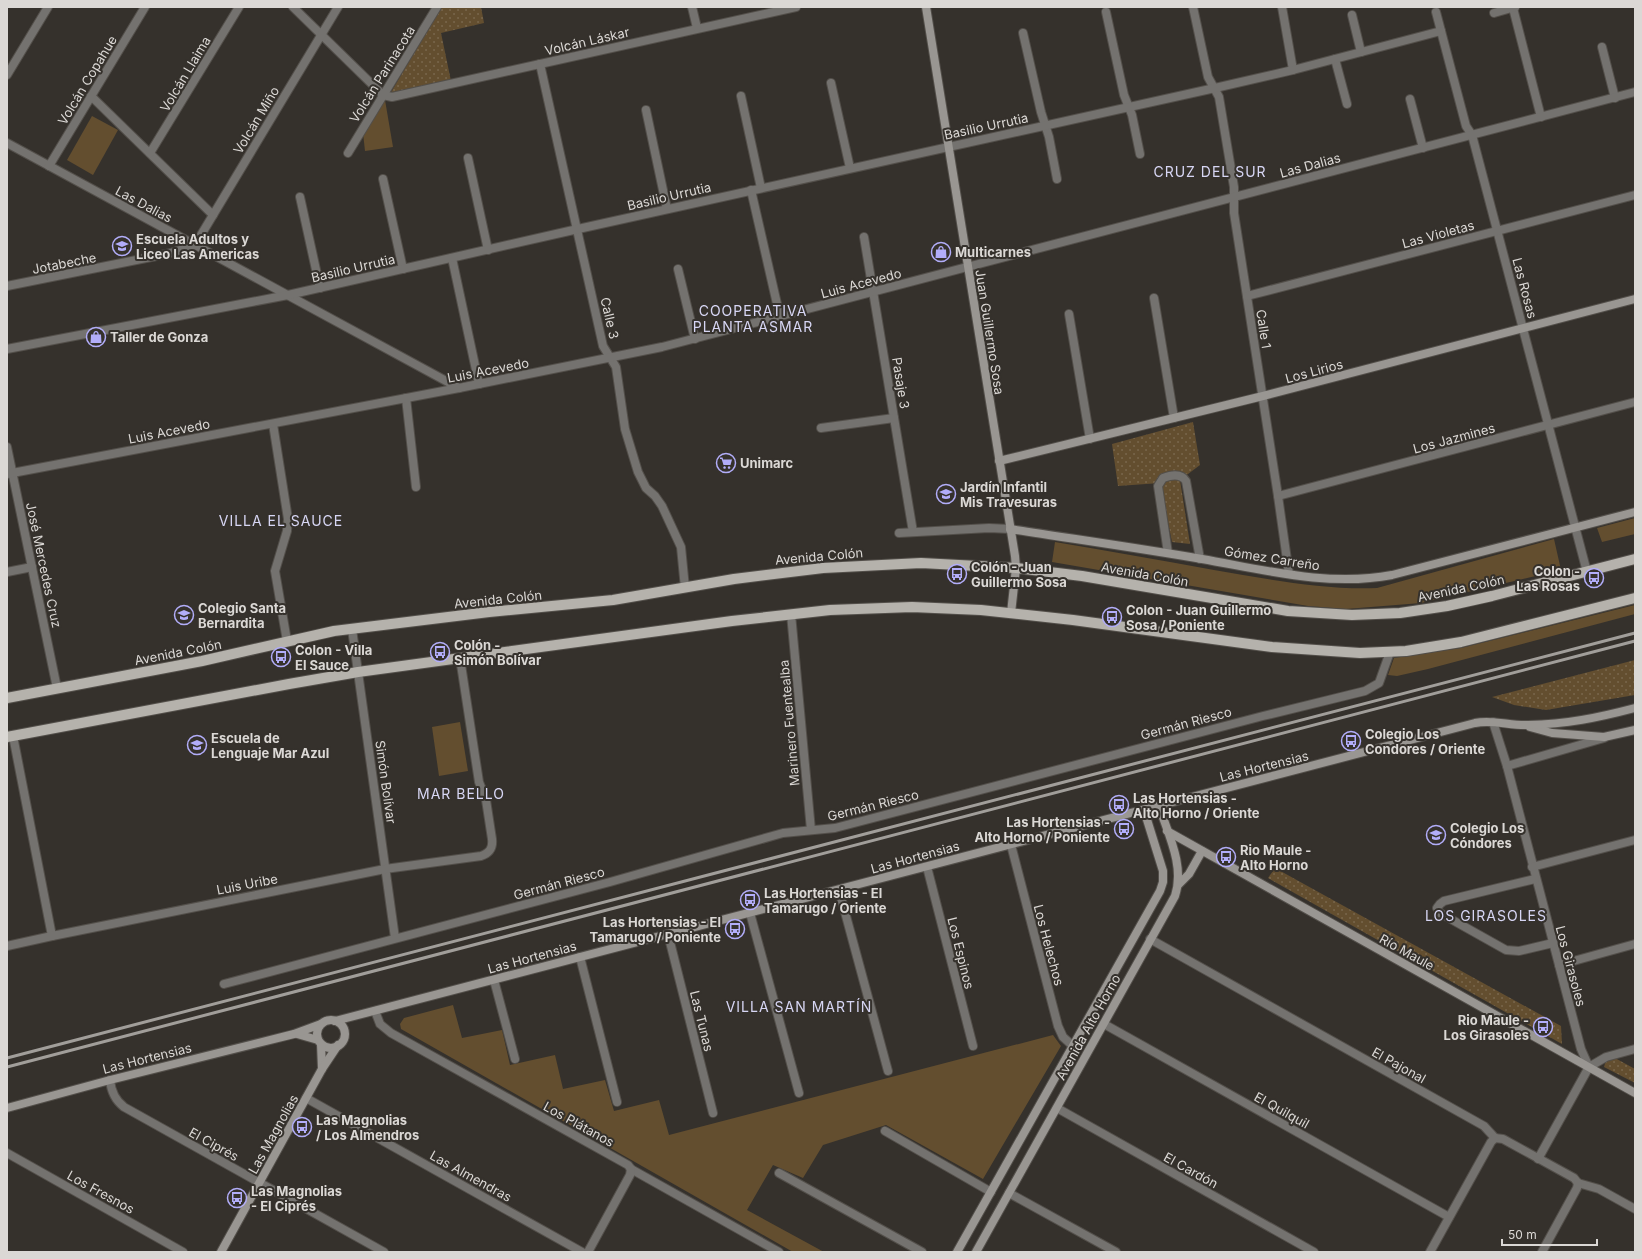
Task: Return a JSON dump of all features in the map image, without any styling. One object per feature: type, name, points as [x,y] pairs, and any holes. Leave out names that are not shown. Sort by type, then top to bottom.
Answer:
[{"type":"main road","name":"Avenida Colón","points":[[7,698],[202,661],[287,641],[352,629],[489,612],[613,600],[773,574],[862,565],[952,564],[1016,568],[1082,576],[1288,611],[1352,615],[1400,613],[1447,606],[1492,596],[1635,559]]},
{"type":"main road","points":[[10,736],[358,672],[830,610],[912,607],[1010,613],[1298,650],[1360,653],[1390,652],[1442,646],[1486,637],[1635,598]]},
{"type":"street","points":[[7,75],[10,64],[48,7]]},
{"type":"street","name":"Volcán Copahue","points":[[49,166],[146,7]]},
{"type":"street","name":"Volcán Llaima","points":[[150,153],[239,7]]},
{"type":"street","points":[[292,7],[383,95]]},
{"type":"street","name":"Volcán Miño","points":[[195,245],[338,7]]},
{"type":"street","name":"Volcán Parinacota","points":[[348,153],[437,7]]},
{"type":"street","points":[[692,7],[697,28]]},
{"type":"street","name":"Volcán Láskar","points":[[383,95],[396,97],[697,28],[796,7]]},
{"type":"street","name":"Juan Guillermo Sosa","points":[[926,7],[1016,568],[1010,613]]},
{"type":"street","name":"Calle 1","points":[[1193,7],[1208,77],[1219,97],[1234,198],[1234,213],[1289,574]]},
{"type":"street","points":[[1282,7],[1293,70]]},
{"type":"street","points":[[1494,13],[1514,7],[1541,117]]},
{"type":"street","points":[[1106,12],[1124,95],[1132,115],[1140,154]]},
{"type":"street","name":"Las Rosas","points":[[1436,12],[1466,126],[1472,135],[1586,572]]},
{"type":"street","points":[[1352,15],[1361,52]]},
{"type":"street","name":"Basilio Urrutia","points":[[7,349],[320,288],[751,190],[1293,70],[1441,31]]},
{"type":"street","points":[[1023,33],[1057,179]]},
{"type":"street","points":[[1602,47],[1615,98]]},
{"type":"street","points":[[1335,59],[1347,104]]},
{"type":"street","name":"Calle 3","points":[[540,64],[603,346],[612,358],[616,367],[626,429],[634,459],[646,488],[655,496],[662,506],[681,547],[685,588]]},
{"type":"street","points":[[831,82],[850,168]]},
{"type":"street","name":"Las Dalias","points":[[968,267],[1635,92]]},
{"type":"street","points":[[91,96],[214,215]]},
{"type":"street","points":[[741,96],[761,188]]},
{"type":"street","points":[[1410,99],[1423,148]]},
{"type":"street","points":[[646,110],[667,209]]},
{"type":"street","name":"Las Dalias","points":[[7,143],[459,388]]},
{"type":"street","points":[[468,158],[488,250]]},
{"type":"street","points":[[384,179],[403,269]]},
{"type":"street","points":[[751,190],[780,317]]},
{"type":"street","name":"Las Violetas","points":[[1247,296],[1635,195]]},
{"type":"street","points":[[300,197],[320,288]]},
{"type":"street","name":"Pasaje 3","points":[[864,237],[913,532]]},
{"type":"street","name":"Jotabeche","points":[[7,286],[171,253],[195,245]]},
{"type":"street","points":[[452,258],[480,384]]},
{"type":"street","name":"Luis Acevedo","points":[[10,474],[612,358],[695,339],[968,267]]},
{"type":"street","points":[[678,269],[695,339]]},
{"type":"street","points":[[1154,298],[1174,418]]},
{"type":"street","name":"Los Lirios","points":[[999,461],[1263,396],[1635,299]]},
{"type":"street","points":[[1069,314],[1090,439]]},
{"type":"street","points":[[406,398],[416,487]]},
{"type":"street","name":"Los Jazmines","points":[[1278,496],[1635,402]]},
{"type":"street","points":[[821,428],[894,418]]},
{"type":"street","points":[[273,424],[288,519],[287,532],[275,571],[287,641]]},
{"type":"street","name":"José Mercedes Cruz","points":[[7,447],[10,474],[32,568],[57,688]]},
{"type":"street","points":[[1168,554],[1158,486],[1163,478],[1170,476],[1181,476],[1186,481],[1200,559]]},
{"type":"street","name":"Gómez Carreño","points":[[899,534],[989,528],[1010,529],[1289,574],[1334,580],[1361,580],[1377,578],[1635,512]]},
{"type":"street","points":[[7,572],[32,568]]},
{"type":"street","name":"Marinero Fuentealba","points":[[791,614],[811,830]]},
{"type":"street","name":"Simón Bolívar","points":[[352,629],[395,938]]},
{"type":"street","name":"Germán Riesco","points":[[224,984],[603,884],[782,832],[835,828],[1263,716],[1365,691],[1379,683],[1390,652]]},
{"type":"street","name":"Luis Uribe","points":[[7,946],[385,869],[487,854],[491,849],[492,839],[486,800],[479,782],[460,658]]},
{"type":"street","name":"Las Hortensias","points":[[334,1021],[1476,723],[1493,722],[1525,725],[1576,722],[1635,708]]},
{"type":"street","name":"Los Girasoles","points":[[1493,722],[1507,766],[1535,879],[1581,1049],[1589,1067]]},
{"type":"street","name":"Las Hortensias","points":[[1525,725],[1552,733],[1604,738]]},
{"type":"street","name":"Las Hortensias","points":[[1507,766],[1635,730]]},
{"type":"street","points":[[10,736],[52,936]]},
{"type":"street","name":"Avenida Alto Horno","points":[[976,1252],[1172,901],[1178,885],[1177,864],[1159,806]]},
{"type":"street","name":"Avenida Alto Horno","points":[[957,1252],[1160,891],[1163,882],[1163,871],[1144,810]]},
{"type":"street","name":"Río Maule","points":[[1167,831],[1635,1093]]},
{"type":"street","points":[[1532,867],[1635,840]]},
{"type":"street","name":"Los Helechos","points":[[1011,845],[1058,1026],[1063,1037],[1072,1046]]},
{"type":"street","points":[[1178,885],[1189,874],[1202,851]]},
{"type":"street","name":"Los Espinos","points":[[927,867],[973,1046]]},
{"type":"street","points":[[1535,879],[1444,900],[1438,906],[1440,913],[1506,950],[1520,951],[1553,943]]},
{"type":"street","points":[[839,890],[888,1071]]},
{"type":"street","points":[[750,913],[799,1093]]},
{"type":"street","points":[[1137,932],[1150,939]]},
{"type":"street","name":"Las Tunas","points":[[668,934],[713,1113]]},
{"type":"street","name":"El Pajonal","points":[[1150,939],[1484,1126],[1495,1138],[1501,1138],[1574,1178],[1578,1183],[1599,1189],[1635,1209]]},
{"type":"street","points":[[1558,964],[1635,944]]},
{"type":"street","points":[[580,957],[617,1102]]},
{"type":"street","points":[[494,980],[515,1059]]},
{"type":"street","name":"Los Plátanos","points":[[375,1011],[380,1024],[391,1033],[628,1165],[631,1169],[779,1252]]},
{"type":"street","points":[[320,1042],[327,1047],[338,1045],[343,1040],[344,1033],[350,1023],[359,1015]]},
{"type":"street","points":[[322,1070],[320,1042],[317,1034],[321,1024],[326,1021],[334,1021],[342,1027],[344,1033]]},
{"type":"street","name":"Las Hortensias","points":[[7,1108],[110,1080],[294,1034],[321,1024]]},
{"type":"street","name":"El Quilquil","points":[[1104,1024],[1449,1217]]},
{"type":"street","name":"Las Hortensias","points":[[294,1034],[308,1036],[320,1042]]},
{"type":"street","name":"Las Magnolias","points":[[221,1252],[306,1098],[338,1045]]},
{"type":"street","points":[[1538,1159],[1589,1067],[1606,1057],[1635,1049]]},
{"type":"street","name":"El Ciprés","points":[[110,1080],[112,1093],[124,1107],[384,1252]]},
{"type":"street","name":"Las Almendras","points":[[306,1098],[582,1252]]},
{"type":"street","name":"El Cardón","points":[[1057,1108],[1314,1252]]},
{"type":"street","points":[[885,1131],[991,1192]]},
{"type":"street","points":[[1430,1252],[1491,1142],[1495,1138]]},
{"type":"street","name":"Los Fresnos","points":[[7,1153],[183,1252]]},
{"type":"street","points":[[588,1252],[630,1175],[631,1169]]},
{"type":"street","points":[[779,1173],[922,1252]]},
{"type":"street","points":[[1542,1252],[1577,1188],[1578,1183]]},
{"type":"street","points":[[1009,1193],[1116,1252]]},
{"type":"shaded area","points":[[441,7],[481,7],[484,23],[441,33],[451,81],[390,94]]},
{"type":"shaded area","points":[[385,100],[393,147],[365,151],[363,133]]},
{"type":"shaded area","points":[[92,116],[118,130],[93,175],[67,160]]},
{"type":"shaded area","points":[[1193,422],[1200,465],[1180,480],[1190,544],[1172,542],[1160,483],[1118,486],[1112,444]]},
{"type":"shaded area","points":[[1635,518],[1635,534],[1602,542],[1597,528]]},
{"type":"shaded area","points":[[1554,539],[1561,570],[1421,603],[1346,609],[1308,606],[1052,562],[1055,542],[1315,586],[1377,588]]},
{"type":"shaded area","points":[[1635,605],[1635,614],[1428,669],[1397,676],[1388,675],[1394,658],[1461,648]]},
{"type":"shaded area","points":[[1635,660],[1635,695],[1546,710],[1514,705],[1492,697]]},
{"type":"shaded area","points":[[460,722],[468,771],[439,776],[432,727]]},
{"type":"shaded area","points":[[1275,868],[1561,1026],[1562,1044],[1268,878]]},
{"type":"shaded area","points":[[453,1005],[462,1038],[502,1030],[510,1065],[555,1055],[563,1089],[605,1080],[614,1111],[659,1100],[669,1135],[1053,1035],[1061,1046],[983,1179],[886,1125],[823,1145],[803,1178],[773,1165],[747,1210],[824,1252],[793,1252],[401,1029],[400,1024],[404,1018]]},
{"type":"shaded area","points":[[1615,1058],[1635,1069],[1635,1083],[1604,1067],[1606,1060]]},
{"type":"railway","points":[[7,1058],[1635,633]]},
{"type":"railway","points":[[7,1067],[1635,641]]},
{"type":"place","name":"Escuela Adultos y Liceo Las Americas","points":[[122,246]]},
{"type":"place","name":"Multicarnes","points":[[941,252]]},
{"type":"place","name":"Taller de Gonza","points":[[96,337]]},
{"type":"place","name":"Unimarc","points":[[726,463]]},
{"type":"place","name":"Jardín Infantil Mis Travesuras","points":[[946,494]]},
{"type":"place","name":"Colón - Juan Guillermo Sosa","points":[[957,574]]},
{"type":"place","name":"Colon - Las Rosas","points":[[1594,578]]},
{"type":"place","name":"Colegio Santa Bernardita","points":[[184,615]]},
{"type":"place","name":"Colon - Juan Guillermo Sosa / Poniente","points":[[1112,617]]},
{"type":"place","name":"Colón - Simón Bolívar","points":[[440,652]]},
{"type":"place","name":"Colon - Villa El Sauce","points":[[281,657]]},
{"type":"place","name":"Colegio Los Condores / Oriente","points":[[1351,741]]},
{"type":"place","name":"Escuela de Lenguaje Mar Azul","points":[[197,745]]},
{"type":"place","name":"Las Hortensias - Alto Horno / Oriente","points":[[1119,805]]},
{"type":"place","name":"Las Hortensias - Alto Horno / Poniente","points":[[1124,829]]},
{"type":"place","name":"Colegio Los Cóndores","points":[[1436,835]]},
{"type":"place","name":"Rio Maule - Alto Horno","points":[[1226,857]]},
{"type":"place","name":"Las Hortensias - El Tamarugo / Oriente","points":[[750,900]]},
{"type":"place","name":"Las Hortensias - El Tamarugo / Poniente","points":[[735,929]]},
{"type":"place","name":"Rio Maule - Los Girasoles","points":[[1543,1027]]},
{"type":"place","name":"Las Magnolias / Los Almendros","points":[[302,1127]]},
{"type":"place","name":"Las Magnolias - El Ciprés","points":[[237,1198]]},
{"type":"district","name":"CRUZ DEL SUR","points":[[1210,172]]},
{"type":"district","name":"COOPERATIVA PLANTA ASMAR","points":[[753,320]]},
{"type":"district","name":"VILLA EL SAUCE","points":[[281,521]]},
{"type":"district","name":"MAR BELLO","points":[[461,794]]},
{"type":"district","name":"LOS GIRASOLES","points":[[1486,916]]},
{"type":"district","name":"VILLA SAN MARTÍN","points":[[799,1007]]}]
